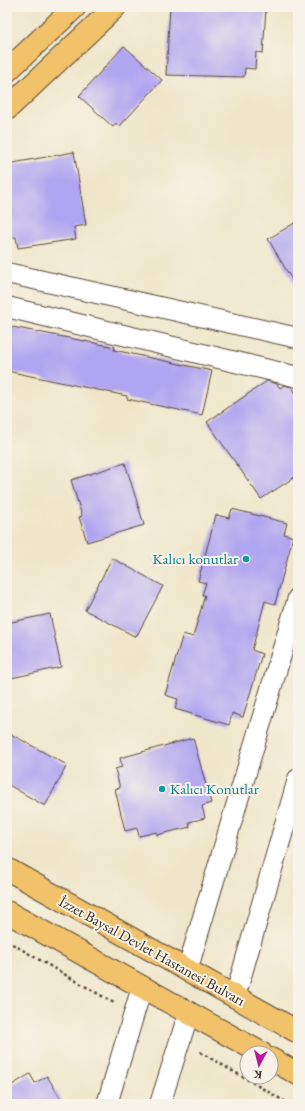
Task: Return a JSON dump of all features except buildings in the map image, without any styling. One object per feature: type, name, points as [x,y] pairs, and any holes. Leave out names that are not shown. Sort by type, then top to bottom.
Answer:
[{"type":"main road","points":[[7,71],[75,7]]},
{"type":"main road","points":[[7,109],[115,7]]},
{"type":"main road","name":"İzzet Baysal Devlet Hastanesi Bulvarı","points":[[7,869],[298,1032]]},
{"type":"main road","points":[[7,912],[247,1045]]},
{"type":"main road","points":[[279,1063],[298,1074]]},
{"type":"street","points":[[7,273],[298,338]]},
{"type":"street","points":[[7,307],[298,377]]},
{"type":"street","points":[[188,971],[298,598]]},
{"type":"street","points":[[234,997],[298,779]]},
{"type":"street","points":[[107,1104],[142,987]]},
{"type":"street","points":[[160,1104],[189,1012]]},
{"type":"place","name":"Kalıcı konutlar","points":[[246,559]]},
{"type":"place","name":"Kalıcı Konutlar","points":[[162,789]]}]
